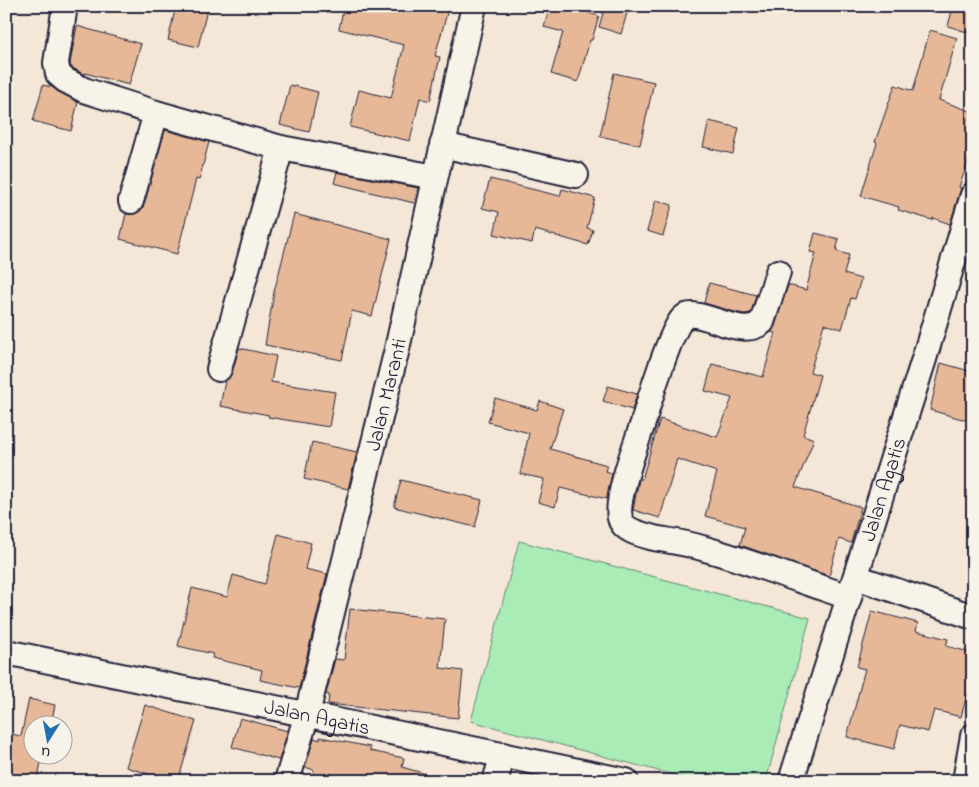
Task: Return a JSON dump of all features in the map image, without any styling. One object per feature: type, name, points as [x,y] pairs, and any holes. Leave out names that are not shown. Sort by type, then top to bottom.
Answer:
[{"type":"street","points":[[65,6],[56,63],[58,74],[84,90],[156,113],[281,148],[435,178]]},
{"type":"street","name":"Jalan Maranti","points":[[287,781],[307,714],[397,349],[474,6]]},
{"type":"street","points":[[131,201],[156,113]]},
{"type":"street","points":[[442,145],[576,175]]},
{"type":"street","points":[[219,369],[281,148]]},
{"type":"street","name":"Jalan Agatis","points":[[790,781],[924,359],[973,195]]},
{"type":"street","points":[[778,272],[762,322],[756,327],[740,327],[695,315],[685,316],[682,320],[670,341],[622,490],[619,510],[623,525],[648,536],[973,617]]},
{"type":"street","name":"Jalan Agatis","points":[[6,652],[626,781]]},
{"type":"street","points":[[965,781],[973,736]]},
{"type":"street","points":[[495,781],[502,755]]},
{"type":"green space","points":[[519,541],[810,618],[766,781],[696,781],[471,721]]},
{"type":"building","points":[[176,6],[208,6],[198,47],[168,40]]},
{"type":"building","points":[[344,6],[379,14],[380,6],[449,6],[435,56],[440,57],[430,101],[420,98],[410,141],[350,127],[359,90],[391,98],[404,45],[339,29]]},
{"type":"building","points":[[550,6],[564,6],[599,16],[578,82],[551,74],[563,32],[544,27]]},
{"type":"building","points":[[605,6],[629,6],[621,34],[599,27]]},
{"type":"building","points":[[953,7],[973,13],[973,34],[948,26]]},
{"type":"building","points":[[77,26],[141,44],[129,85],[85,73],[85,75],[71,67],[70,63]]},
{"type":"building","points":[[930,30],[957,38],[939,100],[973,112],[973,148],[959,187],[961,188],[950,224],[898,210],[899,207],[861,196],[877,143],[875,142],[895,85],[913,91]]},
{"type":"building","points":[[614,73],[654,82],[640,145],[600,136]]},
{"type":"building","points":[[43,85],[52,87],[78,102],[71,131],[33,121]]},
{"type":"building","points":[[290,85],[318,92],[309,132],[280,125]]},
{"type":"building","points":[[709,121],[739,128],[733,154],[703,147]]},
{"type":"building","points":[[165,130],[209,142],[199,180],[196,179],[177,254],[120,239],[126,214],[135,214],[144,205]]},
{"type":"building","points":[[337,172],[418,188],[414,203],[334,183]]},
{"type":"building","points":[[490,179],[560,196],[562,189],[595,198],[587,228],[593,230],[588,245],[535,230],[532,243],[494,234],[499,212],[482,208]]},
{"type":"building","points":[[656,200],[672,205],[663,236],[647,231]]},
{"type":"building","points":[[294,214],[391,239],[372,316],[352,311],[342,360],[265,345],[274,292]]},
{"type":"building","points":[[815,233],[839,239],[836,251],[849,255],[844,274],[861,279],[855,299],[851,298],[842,329],[824,324],[810,372],[820,375],[803,435],[814,439],[795,487],[861,507],[851,543],[839,539],[829,576],[740,545],[745,527],[705,516],[717,472],[677,459],[660,518],[633,510],[639,479],[642,479],[660,419],[717,437],[732,398],[705,391],[712,364],[763,377],[775,333],[770,332],[775,326],[788,285],[806,290],[816,253],[810,252]]},
{"type":"building","points":[[709,283],[756,295],[751,313],[744,314],[704,303]]},
{"type":"building","points":[[239,348],[276,356],[271,382],[335,392],[329,427],[268,417],[269,415],[220,406],[225,381],[232,373]]},
{"type":"building","points":[[941,363],[973,372],[973,408],[969,421],[930,410]]},
{"type":"building","points":[[608,386],[637,394],[632,410],[603,401]]},
{"type":"building","points":[[495,398],[537,410],[540,401],[563,409],[550,449],[607,465],[605,471],[612,473],[607,499],[560,488],[555,507],[538,502],[544,479],[520,474],[529,433],[488,422]]},
{"type":"building","points":[[312,442],[357,452],[348,489],[304,479]]},
{"type":"building","points":[[401,480],[482,500],[475,527],[394,507]]},
{"type":"building","points":[[278,534],[311,543],[305,569],[327,574],[299,688],[260,680],[262,670],[212,658],[213,654],[178,646],[192,588],[227,597],[233,575],[265,584]]},
{"type":"building","points":[[350,609],[445,619],[440,668],[463,671],[458,718],[328,704],[329,695],[326,694],[335,659],[344,660]]},
{"type":"building","points":[[872,611],[918,623],[916,631],[948,639],[946,646],[973,653],[973,697],[967,695],[961,717],[934,710],[928,732],[900,725],[894,749],[847,737],[865,669],[857,667]]},
{"type":"building","points":[[29,699],[55,705],[53,714],[26,714]]},
{"type":"building","points":[[145,705],[196,721],[178,781],[171,781],[126,767]]},
{"type":"building","points":[[240,718],[288,731],[279,760],[232,747]]},
{"type":"building","points":[[22,731],[22,764],[41,764],[37,781],[6,781],[6,733],[21,736]]},
{"type":"building","points":[[320,737],[370,747],[370,751],[404,758],[402,767],[433,776],[433,781],[311,781],[314,770],[305,767],[314,738],[320,740]]}]
